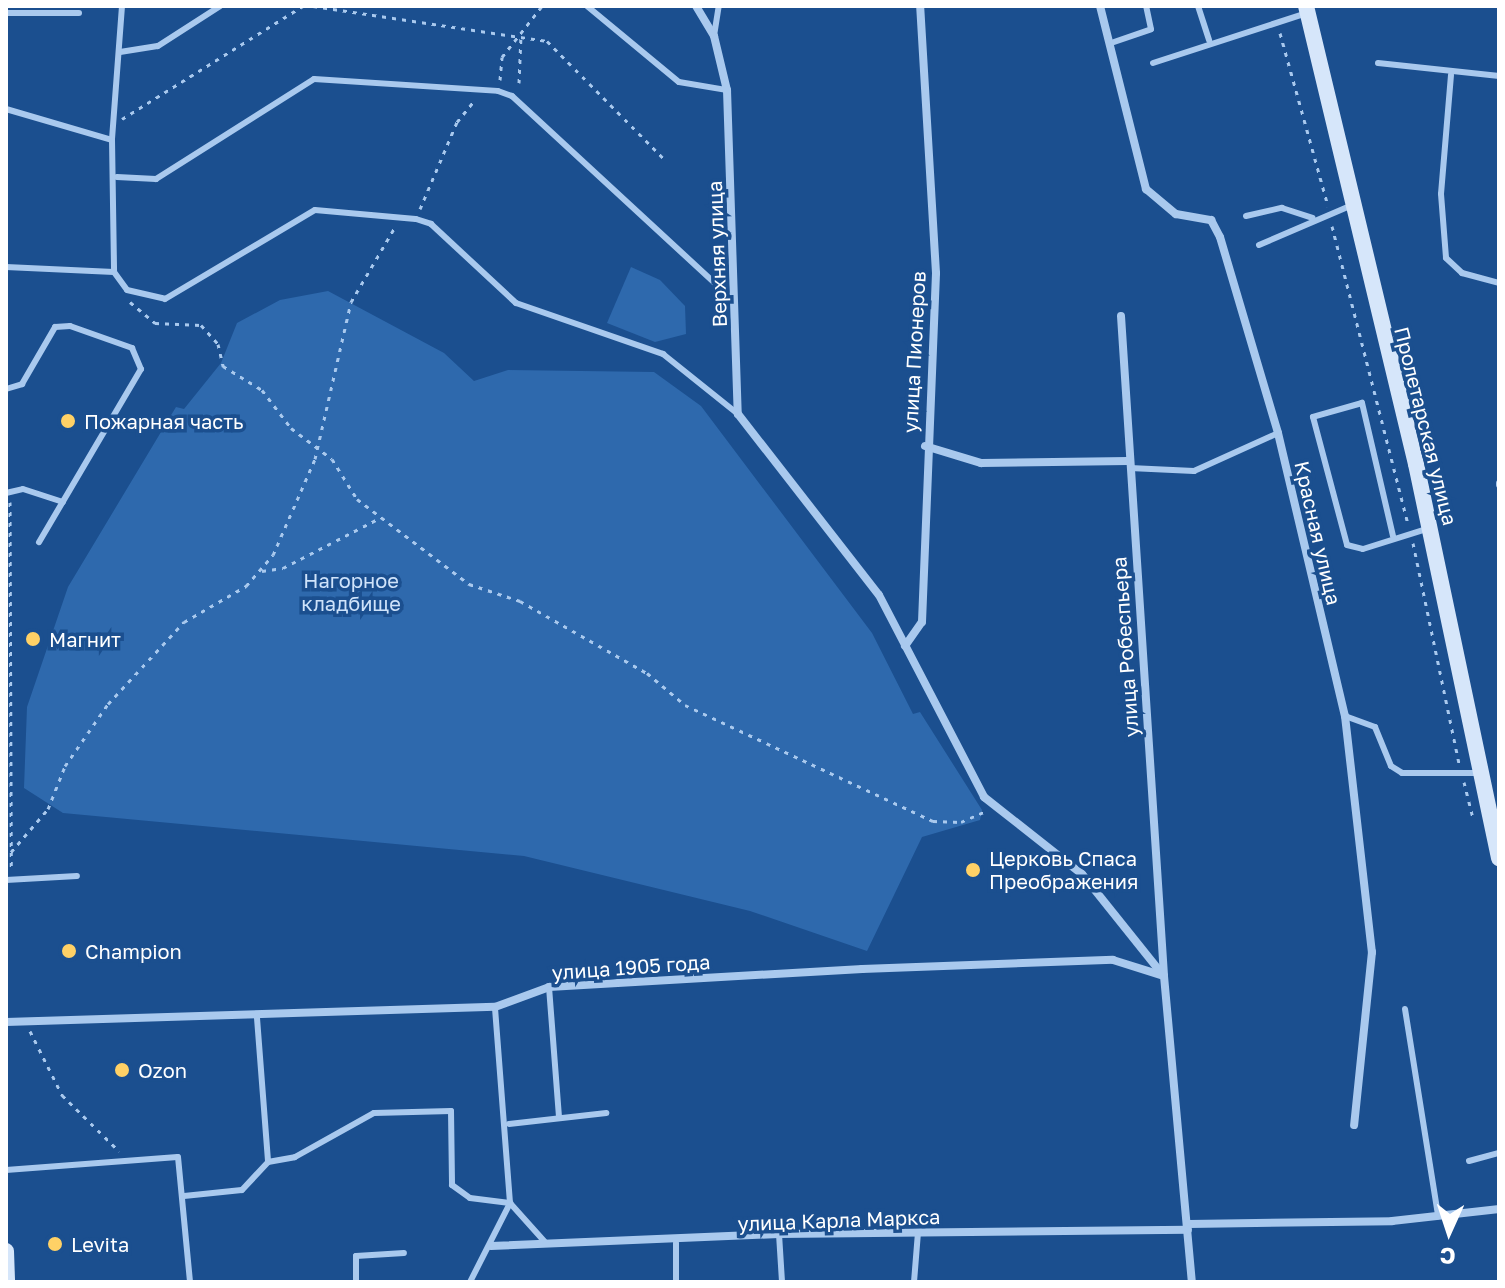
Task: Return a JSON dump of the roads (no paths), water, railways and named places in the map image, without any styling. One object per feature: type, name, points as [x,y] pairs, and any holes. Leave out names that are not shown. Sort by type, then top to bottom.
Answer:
[{"type":"main road","name":"Пролетарская улица","points":[[1307,10],[1350,206],[1430,528],[1484,773],[1499,858]]},
{"type":"main road","points":[[6,1251],[7,1282]]},
{"type":"street","name":"Верхняя улица","points":[[696,6],[714,36],[727,90],[731,298],[738,414]]},
{"type":"street","name":"улица Пионеров","points":[[905,646],[922,622],[925,446],[936,273],[920,6]]},
{"type":"street","name":"Красная улица","points":[[1100,6],[1114,42],[1146,189],[1176,214],[1211,220],[1278,433],[1345,716],[1372,952],[1354,1125]]},
{"type":"street","name":"улица Робеспьера","points":[[1121,316],[1128,464],[1164,976],[1192,1282]]},
{"type":"street","points":[[738,414],[793,489],[879,595],[984,797],[1082,874],[1164,976]]},
{"type":"street","points":[[925,446],[981,463],[1128,464]]},
{"type":"street","name":"улица 1905 года","points":[[6,1022],[257,1018],[495,1007],[549,987],[1113,960],[1164,976]]},
{"type":"street","name":"улица Карла Маркса","points":[[491,1246],[545,1242],[676,1243],[779,1234],[1188,1227],[1238,1229],[1499,1209]]},
{"type":"lane","points":[[122,6],[112,140],[117,177],[115,274],[127,290],[165,299],[315,210],[416,219],[431,224],[516,303],[663,354],[738,414]]},
{"type":"lane","points":[[120,52],[158,46],[220,6]]},
{"type":"lane","points":[[587,6],[679,82],[727,90]]},
{"type":"lane","points":[[714,36],[719,6]]},
{"type":"lane","points":[[1114,42],[1151,29],[1146,6]]},
{"type":"lane","points":[[1198,6],[1209,40]]},
{"type":"lane","points":[[1153,63],[1209,40],[1277,23],[1307,10]]},
{"type":"lane","points":[[6,13],[79,13]]},
{"type":"lane","points":[[1378,63],[1451,75],[1499,76]]},
{"type":"lane","points":[[1451,75],[1441,194],[1446,258],[1462,273],[1499,283]]},
{"type":"lane","points":[[117,177],[156,179],[314,79],[498,91],[512,96],[731,298]]},
{"type":"lane","points":[[6,109],[112,140]]},
{"type":"lane","points":[[1259,245],[1312,218],[1350,206]]},
{"type":"lane","points":[[1246,216],[1282,208],[1312,218]]},
{"type":"lane","points":[[6,267],[115,274]]},
{"type":"lane","points":[[6,389],[22,384],[55,327],[70,326],[132,348],[141,369],[39,542]]},
{"type":"lane","points":[[1393,536],[1362,403],[1313,417],[1347,545],[1363,549],[1393,536],[1430,528]]},
{"type":"lane","points":[[1128,464],[1194,471],[1278,433]]},
{"type":"lane","points":[[7,493],[23,489],[63,502]]},
{"type":"lane","points":[[1345,716],[1375,727],[1402,773],[1484,773]]},
{"type":"lane","points":[[9,879],[77,876]]},
{"type":"lane","points":[[549,987],[559,1118]]},
{"type":"lane","points":[[470,1282],[491,1246],[510,1203],[509,1124],[495,1007]]},
{"type":"lane","points":[[1405,1009],[1438,1216]]},
{"type":"lane","points":[[257,1018],[268,1162]]},
{"type":"lane","points":[[184,1196],[242,1190],[268,1162],[295,1157],[374,1113],[451,1111],[452,1185],[470,1198],[510,1203],[545,1242]]},
{"type":"lane","points":[[509,1124],[606,1113]]},
{"type":"lane","points":[[1469,1161],[1499,1153]]},
{"type":"lane","points":[[6,1170],[178,1157],[190,1282]]},
{"type":"lane","points":[[914,1282],[918,1232]]},
{"type":"lane","points":[[779,1234],[782,1282]]},
{"type":"lane","points":[[676,1243],[676,1282]]},
{"type":"lane","points":[[356,1282],[356,1256],[404,1253]]},
{"type":"place","name":"Пожарная часть","points":[[68,421]]},
{"type":"place","name":"Магнит","points":[[33,639]]},
{"type":"place","name":"Церковь Спаса Преображения","points":[[973,870]]},
{"type":"place","name":"Champion","points":[[69,951]]},
{"type":"place","name":"Ozon","points":[[122,1070]]},
{"type":"place","name":"Levita","points":[[55,1244]]},
{"type":"park label","name":"Нагорное кладбище","points":[[351,592]]}]
